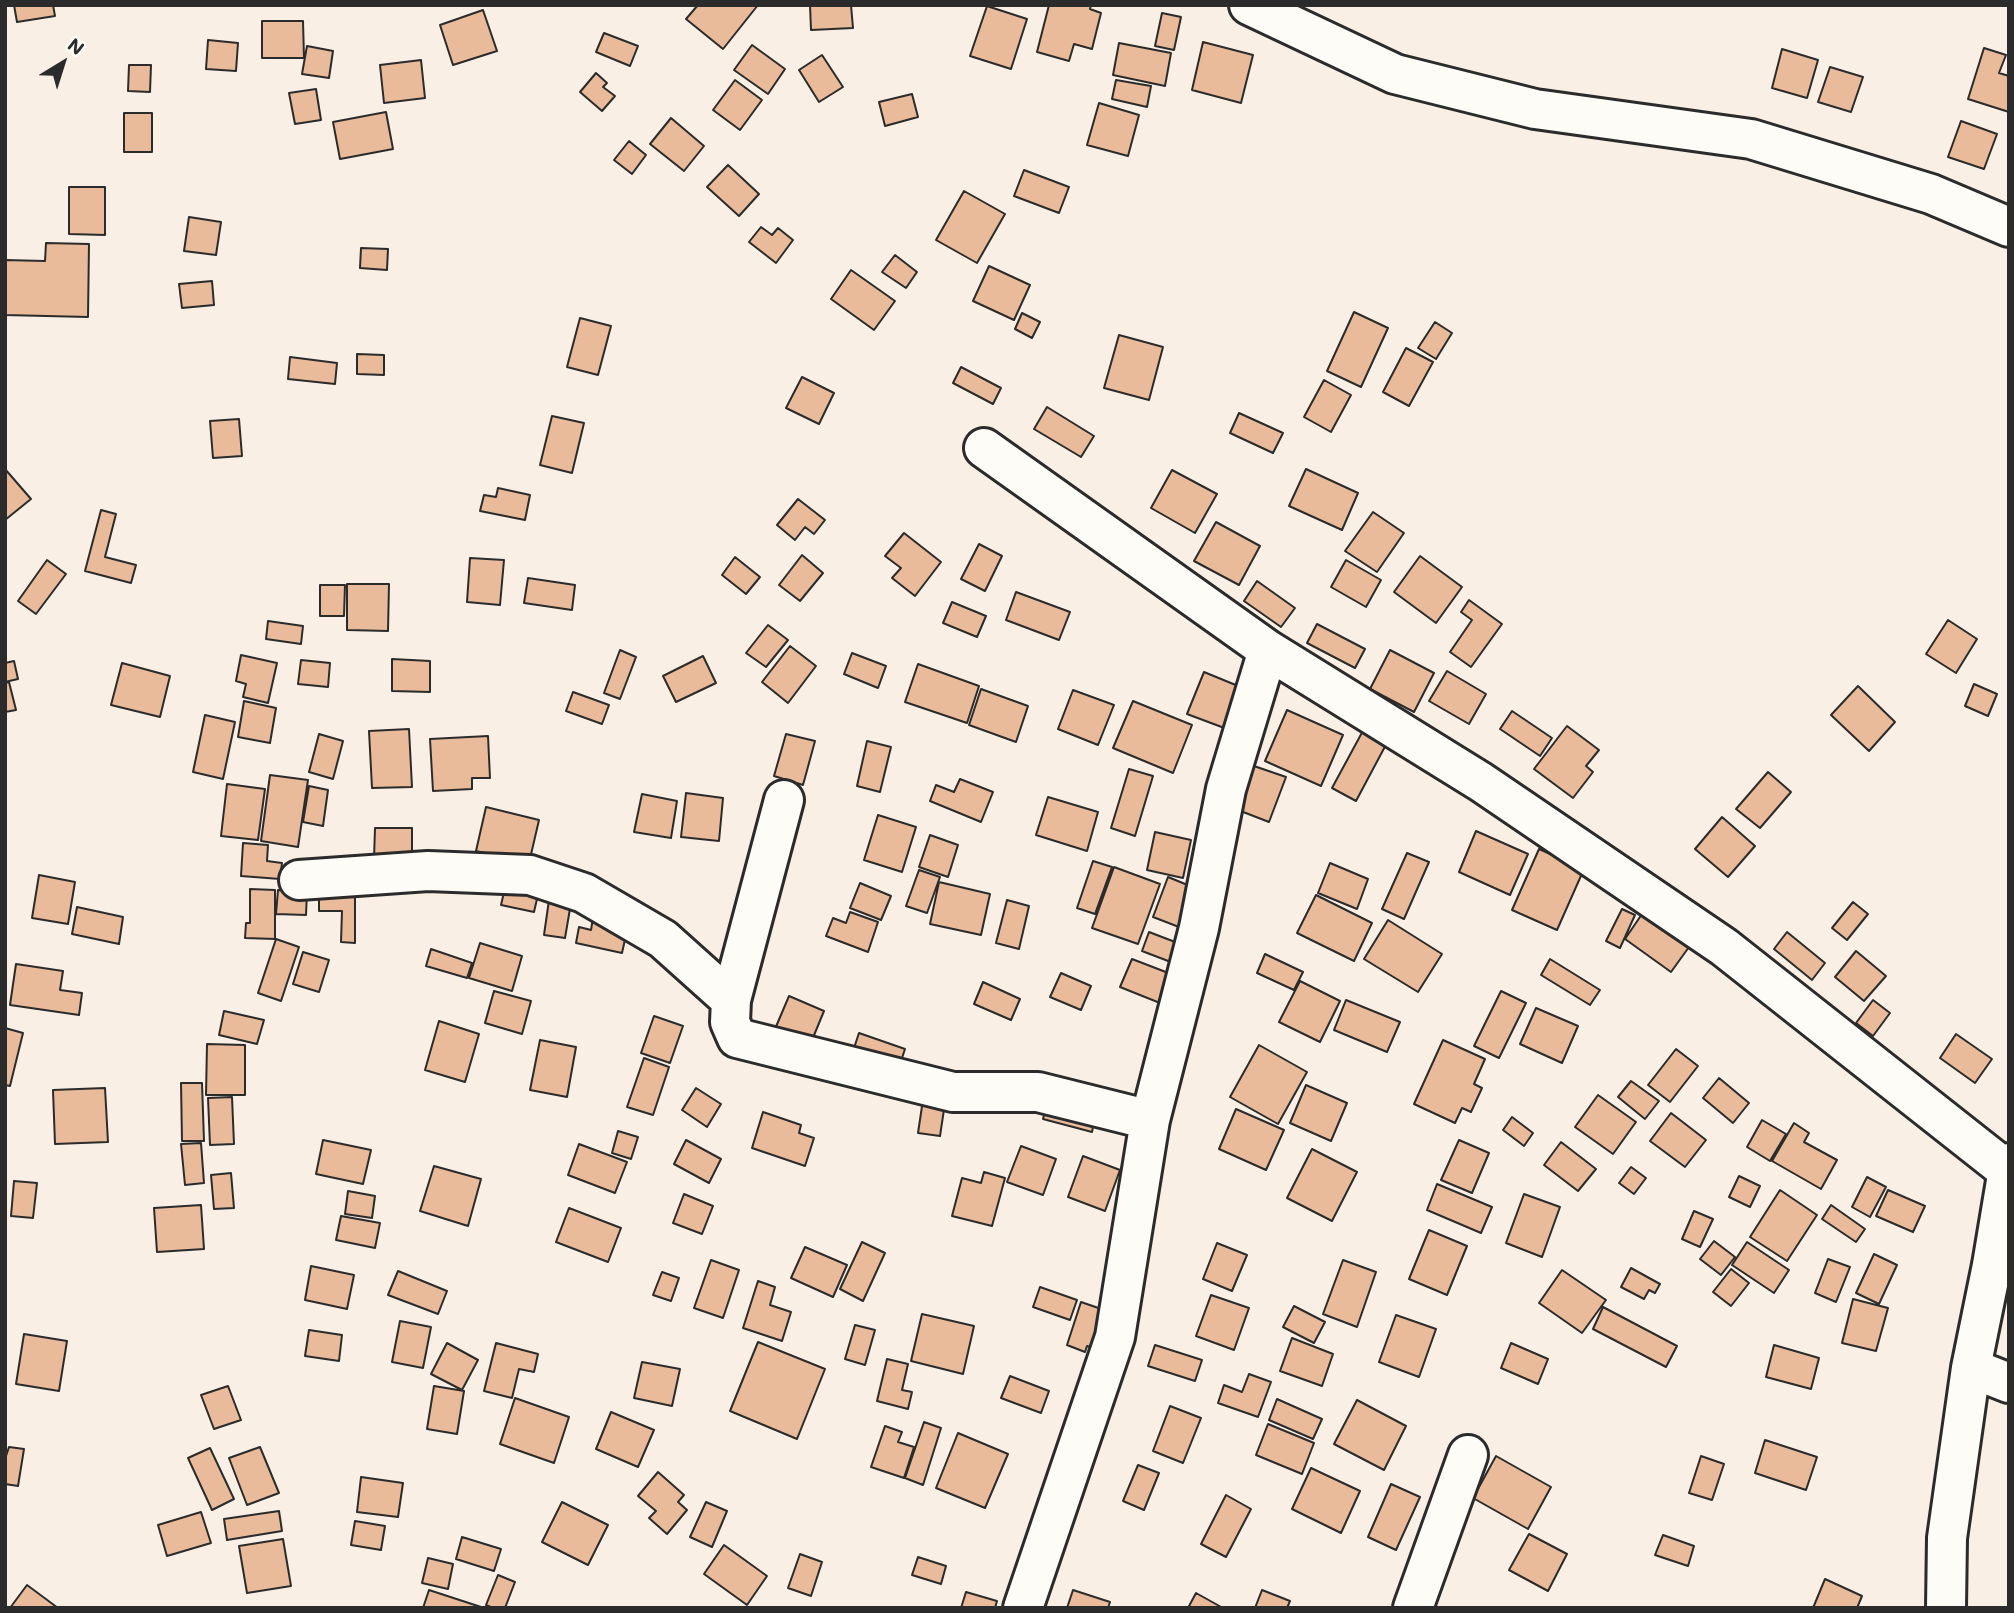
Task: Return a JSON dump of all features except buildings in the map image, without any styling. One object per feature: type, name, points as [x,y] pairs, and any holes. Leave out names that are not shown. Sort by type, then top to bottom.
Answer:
[{"type":"street","points":[[1250,5],[1395,74],[1535,109],[1751,139],[1931,194],[2009,227]]},
{"type":"street","points":[[984,448],[1268,650],[1481,782],[1724,947],[2008,1171]]},
{"type":"street","points":[[1023,1608],[1115,1337],[1150,1120],[1199,928],[1226,789],[1268,650]]},
{"type":"street","points":[[784,800],[731,1000],[730,1021],[737,1038],[953,1092],[1038,1092],[1150,1120]]},
{"type":"street","points":[[299,880],[428,871],[530,875],[584,893],[663,939],[731,1000]]},
{"type":"street","points":[[1946,1608],[1947,1538],[1972,1368],[2009,1163]]},
{"type":"street","points":[[1972,1368],[2009,1383]]},
{"type":"street","points":[[1413,1608],[1468,1455]]}]
